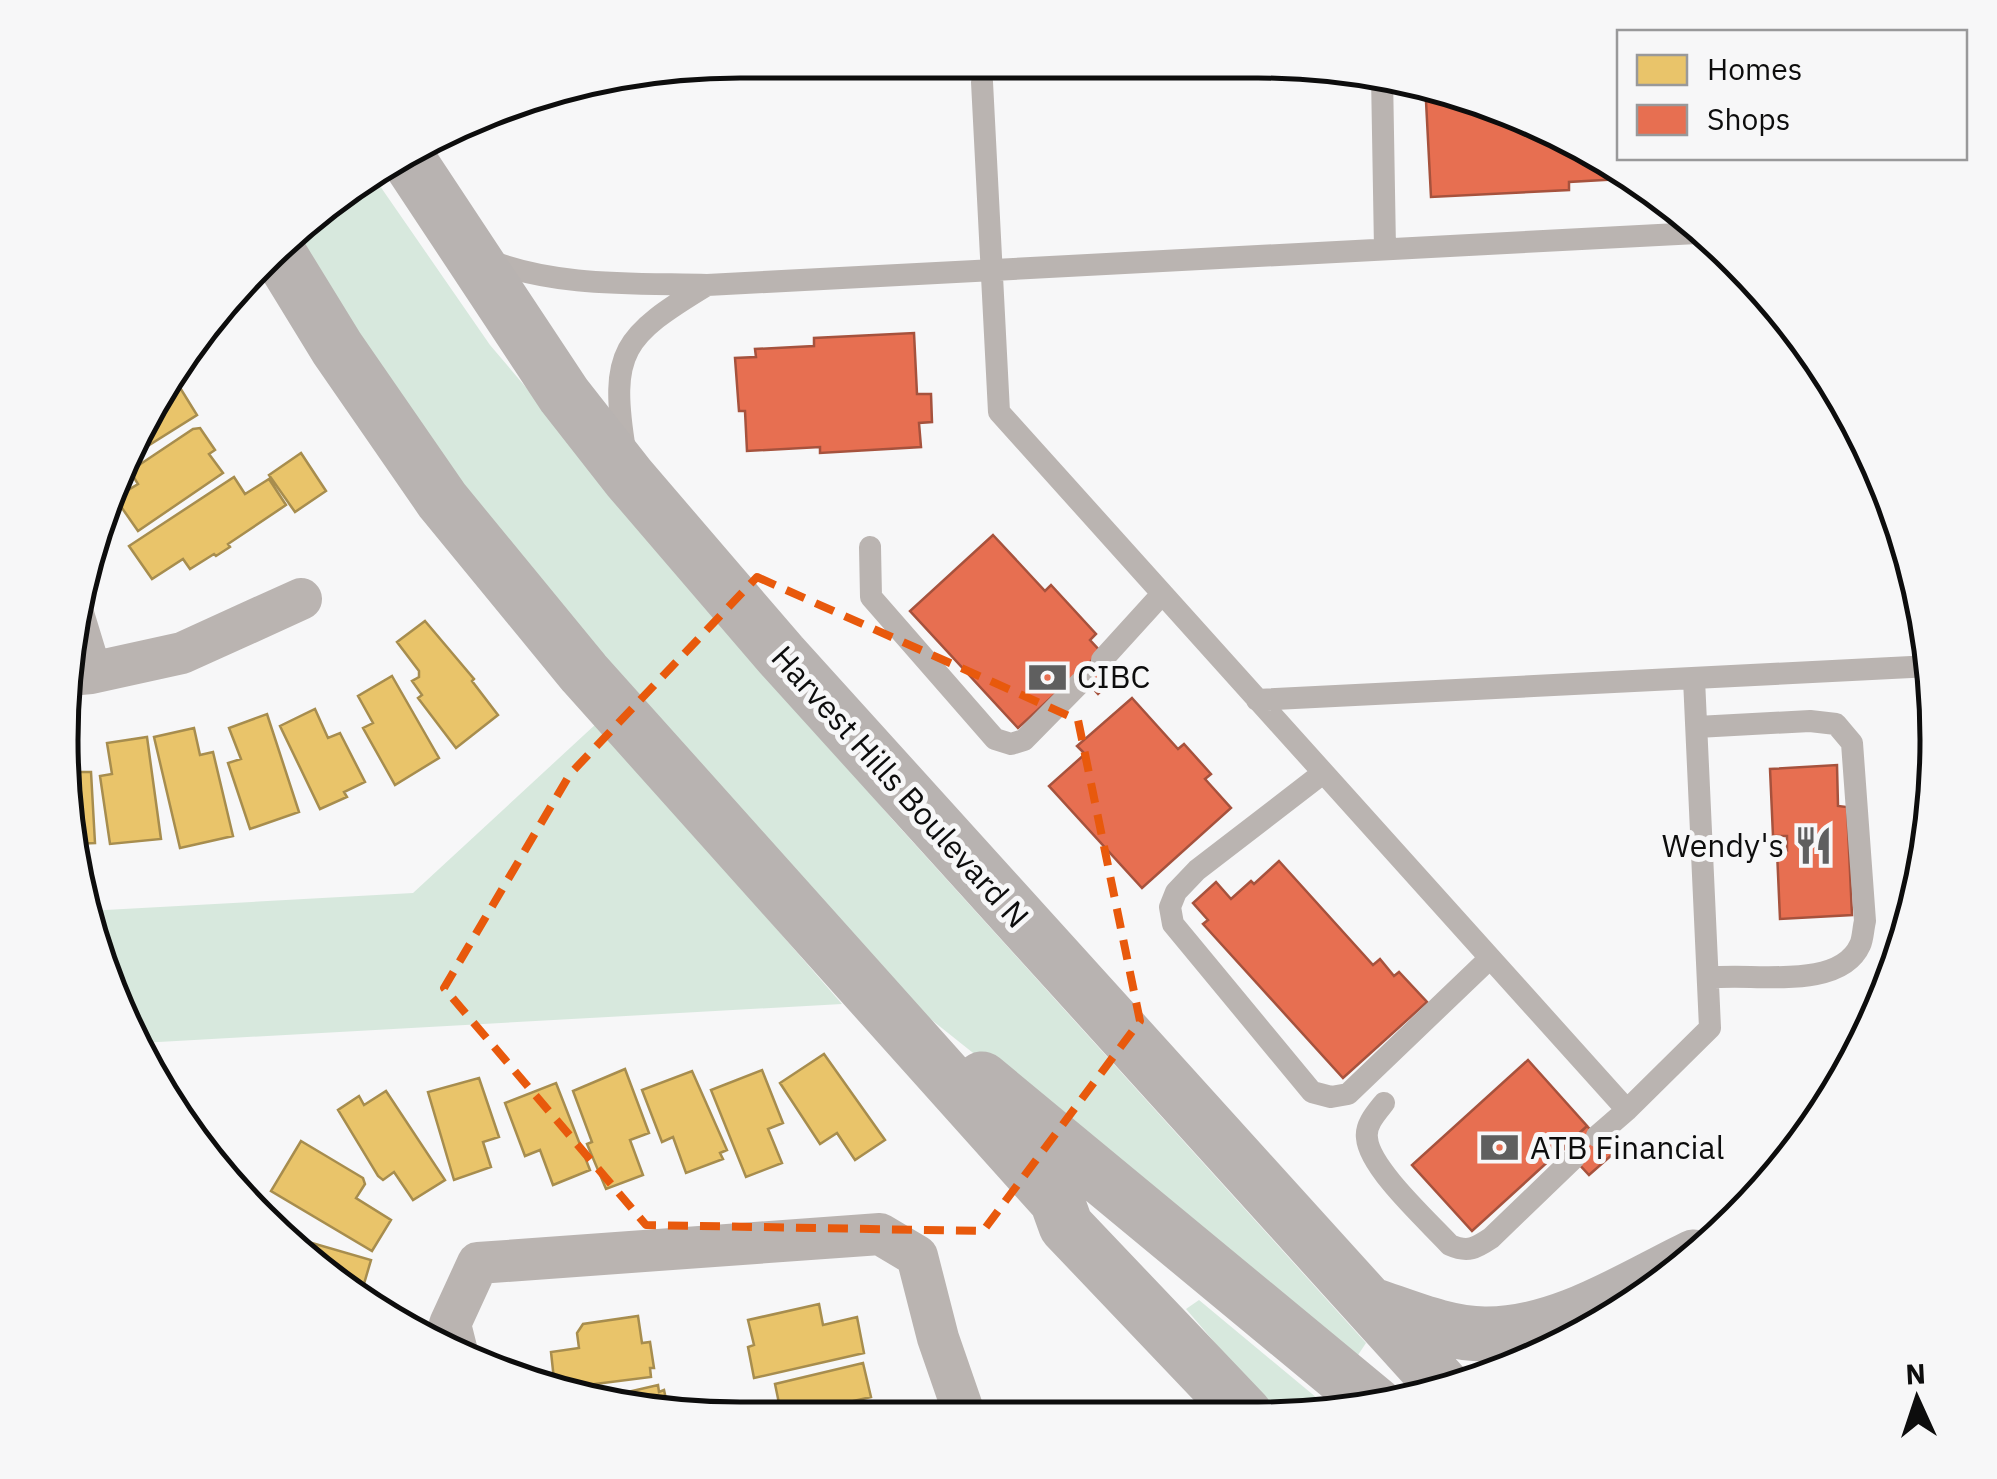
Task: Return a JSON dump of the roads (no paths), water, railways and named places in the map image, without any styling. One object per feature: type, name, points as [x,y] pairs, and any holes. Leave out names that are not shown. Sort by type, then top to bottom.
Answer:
[{"type":"main road","name":"Harvest Hills Boulevard N","points":[[411,164],[564,395],[629,478],[781,655],[1435,1377]]},
{"type":"main road","points":[[283,260],[336,348],[442,500],[584,673],[1057,1201],[1094,1288],[1167,1362],[1196,1402]]},
{"type":"main road","points":[[880,1003],[1020,1108],[1362,1393]]},
{"type":"main road","points":[[1066,1226],[1235,1402]]},
{"type":"main road","points":[[1370,1304],[1458,1331],[1483,1334],[1542,1326],[1623,1291]]},
{"type":"street","points":[[81,674],[182,653],[301,599]]},
{"type":"street","points":[[453,1336],[450,1324],[478,1263],[880,1234],[916,1256],[938,1338],[961,1402]]},
{"type":"lane","points":[[982,82],[999,412],[1627,1110]]},
{"type":"lane","points":[[1382,89],[1385,249]]},
{"type":"lane","points":[[470,254],[512,270],[594,282],[706,285],[1684,234]]},
{"type":"lane","points":[[629,478],[618,406],[622,358],[659,314],[706,285]]},
{"type":"lane","points":[[870,548],[871,597],[995,739],[1010,744],[1024,740],[1084,679]]},
{"type":"lane","points":[[1102,660],[1162,594]]},
{"type":"lane","points":[[1257,700],[1915,667]]},
{"type":"lane","points":[[1597,1136],[1710,1028],[1694,679]]},
{"type":"lane","points":[[1697,726],[1810,721],[1836,724],[1852,743],[1864,921],[1860,947],[1845,963],[1816,975],[1708,978]]},
{"type":"lane","points":[[1322,774],[1197,870],[1176,892],[1170,907],[1174,924],[1312,1092],[1331,1097],[1348,1094],[1489,959]]},
{"type":"lane","points":[[1384,1103],[1373,1116],[1366,1136],[1374,1160],[1450,1245],[1461,1250],[1475,1249],[1491,1238],[1574,1158]]},
{"type":"place","name":"CIBC","points":[[1047,677]]},
{"type":"place","name":"Wendy's","points":[[1814,846]]},
{"type":"place","name":"ATB Financial","points":[[1500,1148]]}]
